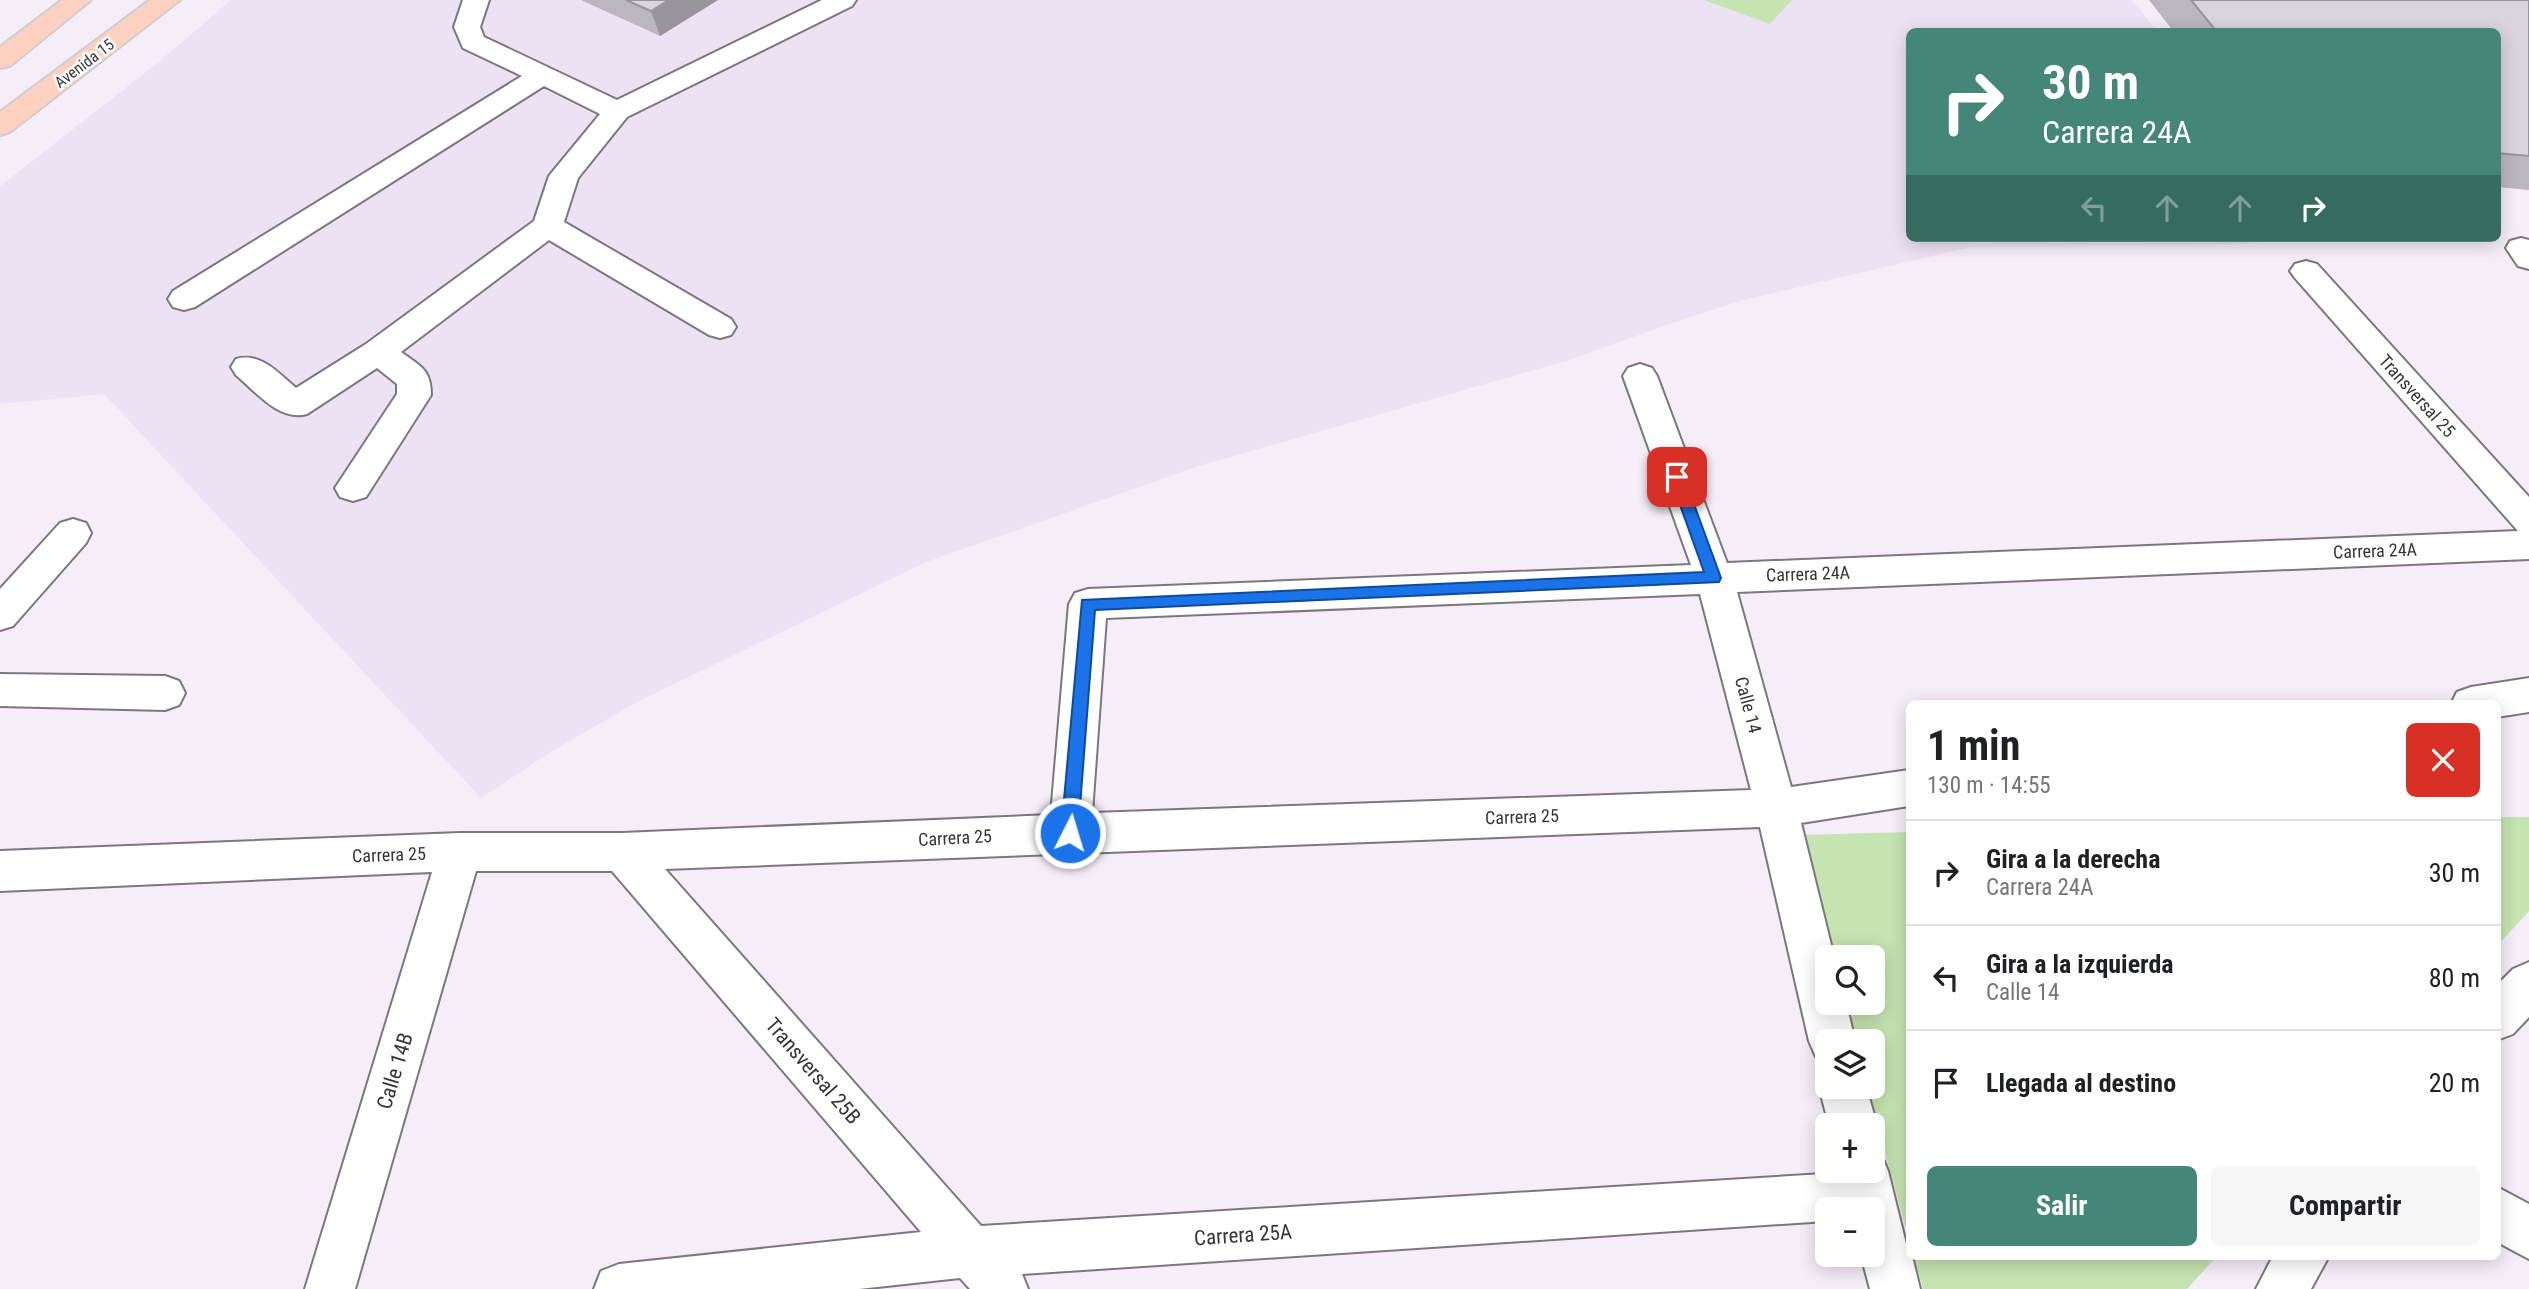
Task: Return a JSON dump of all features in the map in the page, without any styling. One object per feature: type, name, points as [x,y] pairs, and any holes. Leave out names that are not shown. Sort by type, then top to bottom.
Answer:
[{"type":"main road","points":[[0,60],[78,0]]},
{"type":"main road","name":"Avenida 15","points":[[0,126],[167,0]]},
{"type":"street","points":[[476,0],[467,27],[473,42],[617,111]]},
{"type":"street","points":[[248,367],[295,405],[378,352],[548,226],[564,176],[617,111],[843,0]]},
{"type":"street","points":[[184,299],[541,76]]},
{"type":"street","points":[[548,226],[720,327]]},
{"type":"street","name":"Transversal 25","points":[[2306,271],[2529,521]]},
{"type":"street","points":[[353,488],[414,395],[414,380],[378,352]]},
{"type":"street","name":"Calle 14","points":[[1640,376],[1714,578],[1776,808],[1829,1029]]},
{"type":"street","points":[[0,615],[73,533]]},
{"type":"street","name":"Carrera 24A","points":[[1070,833],[1088,604],[2529,545]]},
{"type":"street","points":[[0,690],[166,693]]},
{"type":"street","points":[[2497,700],[2529,695]]},
{"type":"street","name":"Carrera 25","points":[[4,880],[460,852],[622,852],[1776,808],[1906,788]]},
{"type":"street","name":"Calle 14B","points":[[330,1289],[460,852]]},
{"type":"street","name":"Transversal 25B","points":[[622,852],[1003,1289]]},
{"type":"street","points":[[2501,1014],[2529,984]]},
{"type":"street","name":"Carrera 25A","points":[[619,1289],[971,1252],[1854,1183]]},
{"type":"street","points":[[1867,1183],[1895,1289]]},
{"type":"street","points":[[2501,1215],[2529,1234]]},
{"type":"street","points":[[2281,1289],[2301,1260]]},
{"type":"shaded area","points":[[231,0],[2132,0],[2155,28],[1906,28],[1906,242],[2264,242],[2225,245],[1971,247],[1744,300],[1569,360],[1199,466],[924,563],[637,702],[549,753],[481,798],[104,394],[0,404],[0,186],[155,65]]},
{"type":"green space","points":[[1704,0],[1792,0],[1770,24]]},
{"type":"green space","points":[[2501,817],[2529,817],[2529,911],[2501,942]]},
{"type":"green space","points":[[1906,832],[1906,1229],[1885,1153],[1885,1113],[1874,1113],[1870,1099],[1885,1099],[1885,1029],[1852,1029],[1847,1015],[1885,1015],[1885,945],[1828,945],[1798,835]]},
{"type":"green space","points":[[1915,1260],[2213,1260],[2187,1289],[1923,1289]]},
{"type":"building","points":[[626,0],[669,0],[651,11]]},
{"type":"building","points":[[2191,0],[2529,0],[2529,156],[2501,153],[2501,28],[2214,28]]},
{"type":"route","points":[[1070,833],[1088,604],[1714,578],[1677,477]]}]
